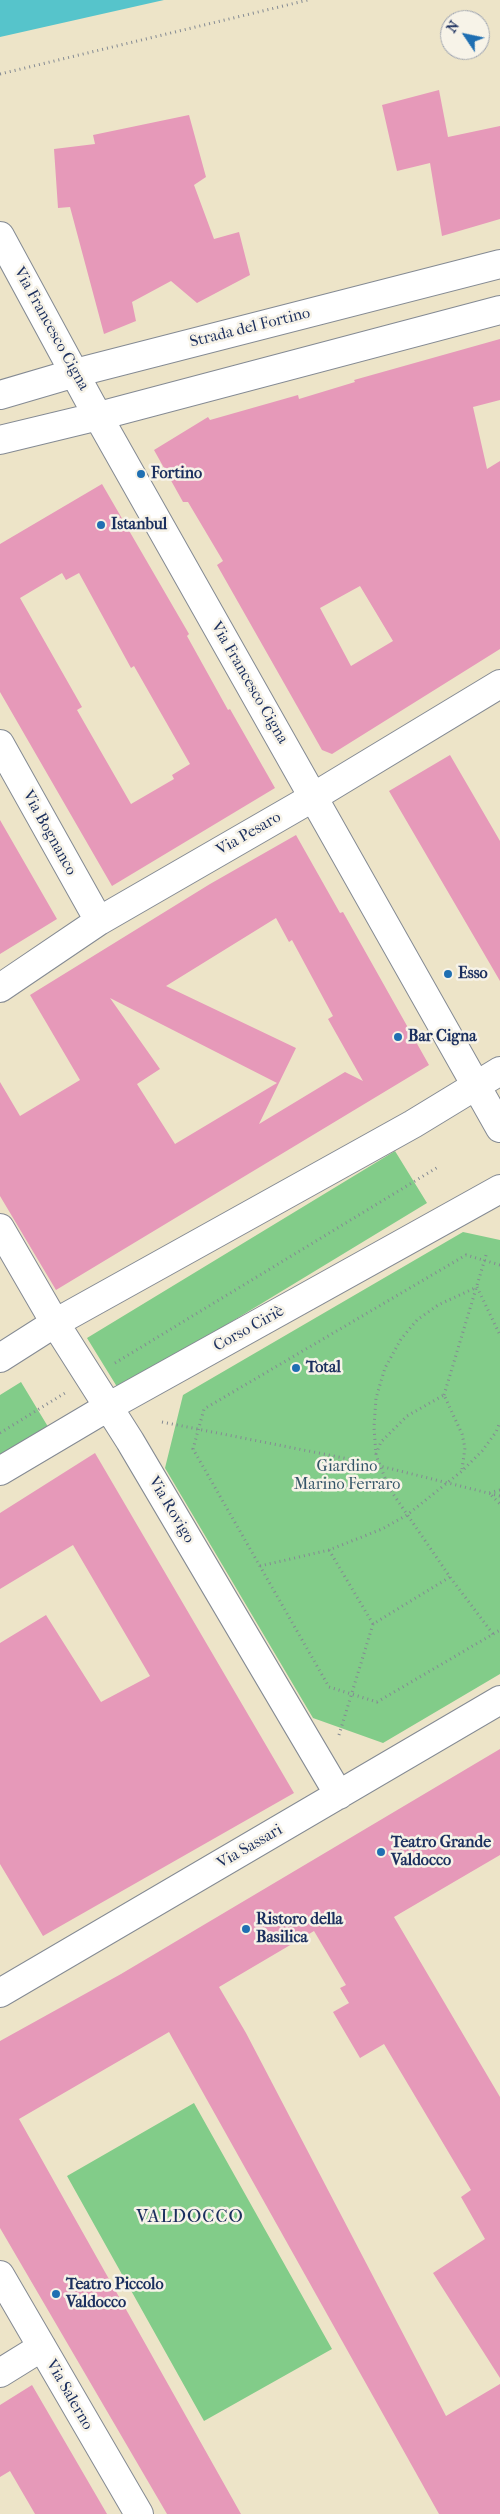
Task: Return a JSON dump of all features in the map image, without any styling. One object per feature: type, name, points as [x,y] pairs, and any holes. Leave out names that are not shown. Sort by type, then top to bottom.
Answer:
[{"type":"street","name":"Via Francesco Cigna","points":[[0,236],[99,416],[500,1128]]},
{"type":"street","name":"Strada del Fortino","points":[[0,395],[75,373],[500,264]]},
{"type":"street","points":[[0,440],[99,416],[500,310]]},
{"type":"street","name":"Via Pesaro","points":[[0,988],[99,921],[500,684]]},
{"type":"street","name":"Via Bognanco","points":[[0,744],[99,921]]},
{"type":"street","points":[[0,1358],[55,1323],[404,1129],[500,1072]]},
{"type":"street","name":"Corso Ciriè","points":[[0,1472],[108,1407],[500,1189]]},
{"type":"street","name":"Via Rovigo","points":[[0,1228],[55,1323],[108,1407],[339,1795]]},
{"type":"street","name":"Via Sassari","points":[[0,1993],[500,1700]]},
{"type":"street","name":"Via Salerno","points":[[0,2276],[139,2514]]},
{"type":"street","points":[[0,2373],[42,2347]]},
{"type":"path","points":[[0,74],[308,0]]},
{"type":"path","points":[[0,1433],[438,1167]]},
{"type":"path","points":[[462,1471],[465,1448],[462,1434],[444,1395],[487,1252]]},
{"type":"path","points":[[500,1265],[466,1255],[204,1409],[194,1449],[330,1687],[377,1702],[500,1630]]},
{"type":"path","points":[[477,1287],[500,1335]]},
{"type":"path","points":[[477,1287],[438,1305],[417,1320],[401,1339],[385,1368],[376,1398],[374,1428],[376,1455],[389,1488],[450,1577],[494,1634]]},
{"type":"path","points":[[376,1455],[381,1442],[407,1416],[444,1395]]},
{"type":"path","points":[[162,1422],[379,1466],[500,1496]]},
{"type":"path","points":[[260,1566],[330,1550],[382,1529],[407,1515],[462,1471],[496,1432],[500,1422]]},
{"type":"path","points":[[489,1493],[500,1490]]},
{"type":"path","points":[[489,1493],[500,1504]]},
{"type":"path","points":[[330,1550],[373,1624]]},
{"type":"path","points":[[338,1739],[373,1624],[450,1577]]},
{"type":"green space","points":[[395,1151],[427,1203],[119,1390],[87,1338]]},
{"type":"green space","name":"Giardino Marino Ferraro","points":[[463,1232],[500,1240],[500,1674],[383,1743],[313,1718],[165,1468],[183,1395]]},
{"type":"green space","points":[[21,1382],[53,1435],[0,1466],[0,1395]]},
{"type":"green space","points":[[194,2103],[332,2349],[204,2421],[67,2176]]},
{"type":"water","points":[[0,0],[164,0],[0,37]]},
{"type":"building","points":[[439,90],[448,137],[500,126],[500,219],[442,236],[430,163],[397,171],[382,105]]},
{"type":"building","points":[[189,115],[206,177],[194,185],[214,239],[239,232],[250,275],[197,303],[171,281],[132,302],[136,321],[104,334],[70,207],[58,208],[54,149],[95,144],[93,135]]},
{"type":"building","points":[[500,339],[500,400],[473,407],[487,469],[500,461],[500,649],[332,754],[322,750],[217,565],[223,561],[188,502],[183,502],[154,450],[208,417],[210,420],[298,395],[299,399],[355,382],[354,380]],"holes":[[[360,586],[393,641],[351,666],[320,608]]]},
{"type":"building","points":[[102,484],[189,634],[187,636],[228,710],[230,709],[275,788],[112,886],[0,692],[0,544]],"holes":[[[62,573],[66,580],[79,573],[131,668],[134,666],[190,764],[172,775],[174,779],[131,804],[77,710],[82,707],[20,598]]]},
{"type":"building","points":[[450,755],[500,841],[500,981],[389,791]]},
{"type":"building","points":[[0,820],[57,919],[0,954]]},
{"type":"building","points":[[296,835],[340,913],[343,912],[429,1065],[56,1290],[0,1196],[0,1082],[20,1116],[80,1080],[30,995],[210,884]],"holes":[[[276,918],[289,942],[292,940],[333,1016],[328,1019],[363,1081],[345,1072],[259,1124],[296,1048],[166,986]],[[110,998],[220,1054],[277,1083],[175,1144],[137,1084],[160,1069]]]},
{"type":"building","points":[[95,1453],[294,1793],[43,1936],[0,1864],[0,1643],[46,1615],[101,1702],[150,1676],[73,1545],[0,1589],[0,1513]]},
{"type":"building","points":[[500,1749],[500,1855],[394,1917],[500,2097],[500,2378],[433,2273],[485,2239],[461,2197],[471,2190],[384,2044],[360,2058],[333,2012],[349,2003],[340,1988],[346,1985],[314,1931],[219,1987],[246,2033],[446,2416],[500,2384],[500,2514],[439,2514],[169,2032],[19,2119],[241,2514],[167,2514],[0,2228],[0,2041],[121,1974]]},
{"type":"building","points":[[32,2385],[107,2514],[35,2514],[10,2471],[0,2477],[0,2405]]},
{"type":"place","name":"Fortino","points":[[141,474]]},
{"type":"place","name":"Istanbul","points":[[101,525]]},
{"type":"place","name":"Esso","points":[[448,974]]},
{"type":"place","name":"Bar Cigna","points":[[398,1037]]},
{"type":"place","name":"Total","points":[[296,1368]]},
{"type":"place","name":"Teatro Grande Valdocco","points":[[381,1852]]},
{"type":"place","name":"Ristoro della Basilica","points":[[246,1929]]},
{"type":"place","name":"Teatro Piccolo Valdocco","points":[[56,2294]]},
{"type":"district","name":"VALDOCCO","points":[[190,2218]]}]
